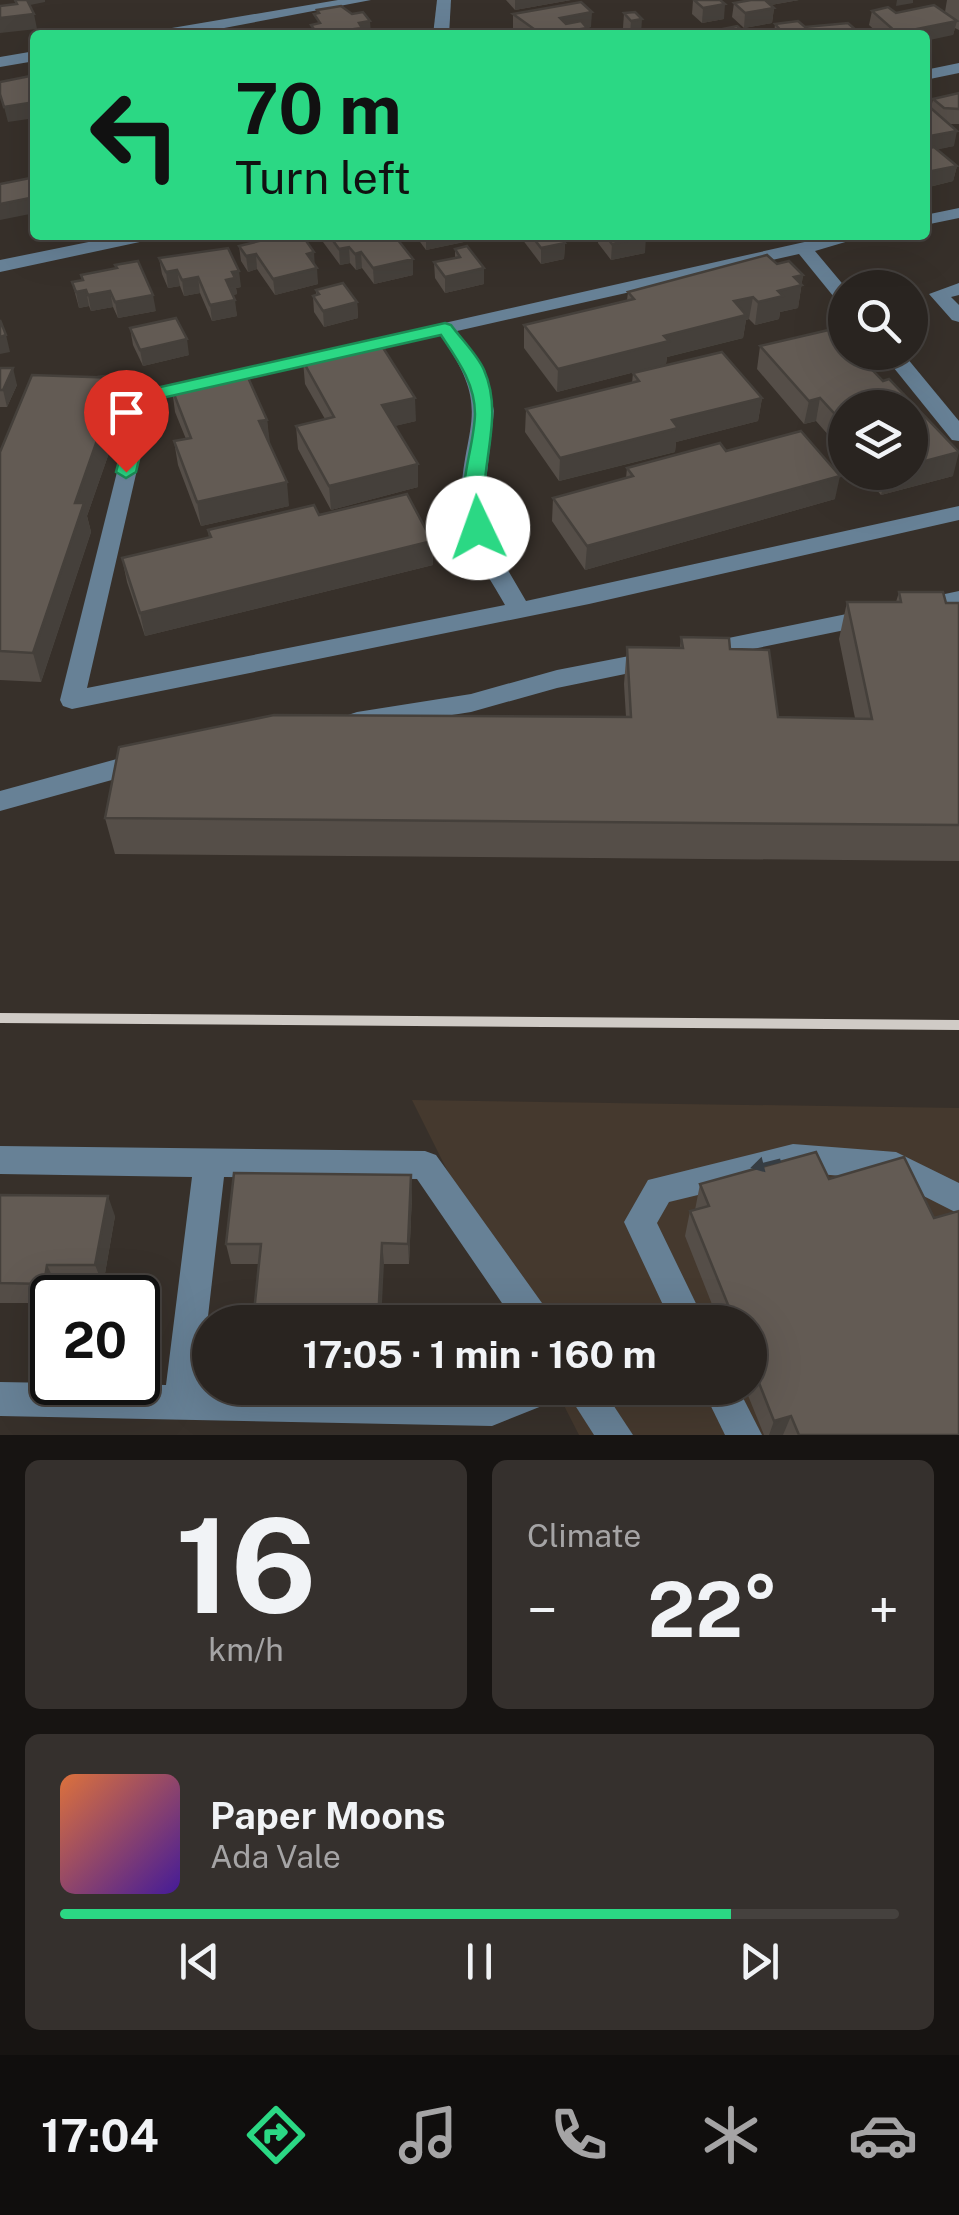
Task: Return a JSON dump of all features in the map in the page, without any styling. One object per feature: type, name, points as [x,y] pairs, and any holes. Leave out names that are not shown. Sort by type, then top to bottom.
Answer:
[{"type":"street","points":[[189,30],[364,0]]},
{"type":"street","points":[[441,30],[444,0]]},
{"type":"street","points":[[0,62],[30,57]]},
{"type":"street","points":[[930,74],[959,68]]},
{"type":"street","points":[[930,219],[959,213]]},
{"type":"street","points":[[0,266],[126,240]]},
{"type":"street","points":[[838,240],[144,396],[72,700],[520,610],[959,514]]},
{"type":"street","points":[[803,248],[828,278]]},
{"type":"street","points":[[959,289],[938,294],[959,316]]},
{"type":"street","points":[[445,328],[474,370],[484,411],[472,508],[484,548],[520,610]]},
{"type":"street","points":[[905,370],[959,434]]},
{"type":"street","points":[[334,725],[472,703],[557,679],[959,599]]},
{"type":"street","points":[[0,802],[179,752]]},
{"type":"street","points":[[680,1305],[640,1222],[659,1190],[792,1158],[896,1166],[953,1192]]},
{"type":"street","points":[[0,1160],[425,1165],[524,1305]]},
{"type":"street","points":[[181,1402],[210,1162]]},
{"type":"street","points":[[0,1399],[192,1402]]},
{"type":"street","points":[[314,1405],[492,1409],[502,1405]]},
{"type":"street","points":[[593,1405],[615,1435]]},
{"type":"street","points":[[728,1405],[744,1435]]},
{"type":"shaded area","points":[[412,1100],[959,1108],[959,1435],[579,1435],[564,1405],[767,1405],[767,1305],[514,1305]]},
{"type":"building","points":[[15,0],[27,0],[34,14],[0,18],[0,6],[17,4]]},
{"type":"building","points":[[694,0],[720,0],[725,4],[703,8]]},
{"type":"building","points":[[765,0],[774,8],[745,13],[734,3]]},
{"type":"building","points":[[581,2],[592,12],[560,18],[566,24],[581,21],[587,28],[576,30],[529,30],[534,29],[513,14]]},
{"type":"building","points":[[934,5],[957,21],[894,30],[872,11],[888,7],[896,13]]},
{"type":"building","points":[[341,6],[352,14],[363,12],[370,21],[359,23],[362,28],[356,30],[315,30],[311,25],[320,23],[314,14],[319,13],[317,10]]},
{"type":"building","points":[[635,12],[642,19],[631,21],[624,13]]},
{"type":"building","points":[[798,21],[805,27],[848,23],[856,30],[780,30],[775,24]]},
{"type":"building","points":[[30,76],[30,103],[4,107],[0,82]]},
{"type":"building","points":[[959,93],[959,109],[944,108],[933,99]]},
{"type":"building","points":[[930,107],[957,131],[930,136]]},
{"type":"building","points":[[934,147],[957,166],[930,171],[930,148]]},
{"type":"building","points":[[30,178],[30,198],[0,204],[0,184]]},
{"type":"building","points":[[264,240],[306,240],[314,252],[307,254],[317,268],[273,279],[256,254],[246,256],[239,246]]},
{"type":"building","points":[[333,240],[398,240],[413,259],[373,268],[361,252],[355,254],[349,247],[339,249]]},
{"type":"building","points":[[535,240],[565,243],[541,248]]},
{"type":"building","points":[[467,246],[484,268],[445,277],[434,262],[460,257],[455,249]]},
{"type":"building","points":[[228,248],[239,271],[232,272],[235,278],[226,280],[235,300],[210,305],[198,277],[182,280],[177,270],[166,272],[159,258]]},
{"type":"building","points":[[767,255],[777,264],[789,261],[803,275],[794,277],[802,285],[778,291],[783,296],[758,302],[753,297],[734,301],[746,315],[664,336],[669,341],[558,369],[524,325],[634,299],[628,292]]},
{"type":"building","points":[[138,261],[153,295],[115,302],[110,291],[88,295],[86,290],[76,292],[72,282],[83,280],[81,275]]},
{"type":"building","points":[[343,283],[357,302],[323,311],[313,296],[319,294],[316,290]]},
{"type":"building","points":[[176,318],[187,339],[140,350],[130,328]]},
{"type":"building","points":[[828,330],[828,370],[872,370],[900,390],[828,390],[828,407],[820,398],[809,401],[760,346]]},
{"type":"building","points":[[380,343],[415,398],[382,405],[418,464],[329,486],[296,426],[334,417],[303,361]]},
{"type":"building","points":[[722,352],[762,398],[672,420],[678,428],[560,458],[526,409],[639,381],[633,373]]},
{"type":"building","points":[[0,368],[13,368],[3,390],[0,390]]},
{"type":"building","points":[[246,373],[267,420],[259,421],[287,482],[197,502],[174,441],[191,438],[172,389]]},
{"type":"building","points":[[123,374],[121,387],[119,378],[97,377]]},
{"type":"building","points":[[32,375],[119,378],[75,503],[84,503],[33,653],[0,651],[0,452]]},
{"type":"building","points":[[928,420],[959,452],[928,460]]},
{"type":"building","points":[[801,431],[828,462],[828,479],[587,546],[553,498],[633,476],[627,468],[720,443],[726,451]]},
{"type":"building","points":[[407,494],[432,541],[140,613],[122,558],[211,537],[208,530],[314,505],[319,515]]},
{"type":"building","points":[[899,592],[943,592],[946,603],[959,603],[959,825],[105,818],[119,747],[274,715],[631,717],[627,647],[683,648],[681,637],[729,638],[730,649],[769,650],[778,717],[872,719],[847,602],[901,602]]},
{"type":"building","points":[[816,1152],[829,1179],[904,1157],[934,1218],[959,1211],[959,1435],[799,1435],[791,1416],[774,1421],[767,1403],[767,1305],[728,1305],[690,1211],[709,1206],[700,1184]]},
{"type":"building","points":[[234,1173],[411,1175],[408,1244],[382,1243],[379,1305],[255,1305],[261,1244],[226,1244]]},
{"type":"building","points":[[0,1195],[108,1196],[95,1265],[47,1265],[45,1275],[30,1275],[30,1284],[0,1283]]},
{"type":"railway","points":[[0,1018],[959,1025]]},
{"type":"route","points":[[126,472],[144,396],[445,328],[474,370],[484,411],[472,508],[478,528]]}]
